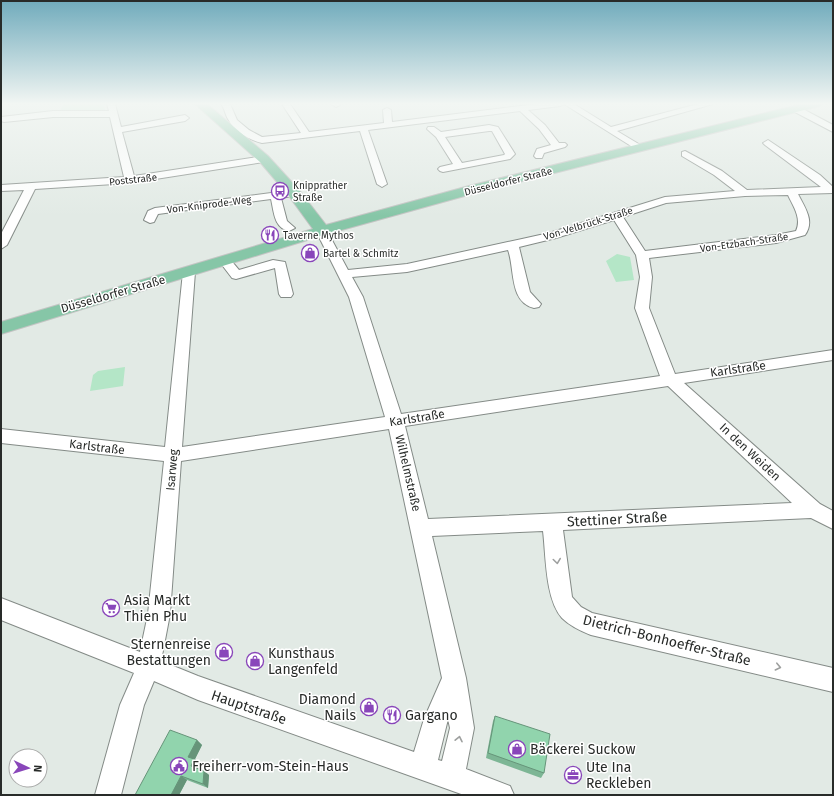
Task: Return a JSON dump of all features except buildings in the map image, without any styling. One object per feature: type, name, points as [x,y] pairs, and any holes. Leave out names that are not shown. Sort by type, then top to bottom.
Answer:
[{"type":"main road","points":[[243,141],[264,159],[294,193],[322,231]]},
{"type":"main road","name":"Düsseldorfer Straße","points":[[1,328],[322,231],[474,189],[666,141]]},
{"type":"street","points":[[120,141],[130,180]]},
{"type":"street","points":[[367,141],[382,184]]},
{"type":"street","points":[[443,141],[459,166]]},
{"type":"street","points":[[443,170],[507,157],[510,154],[502,141]]},
{"type":"street","points":[[539,156],[540,151],[560,145],[556,141]]},
{"type":"street","points":[[628,141],[639,148]]},
{"type":"street","points":[[768,143],[810,172],[832,190]]},
{"type":"street","points":[[685,154],[718,173],[745,193]]},
{"type":"street","name":"Poststraße","points":[[1,188],[30,188],[130,180],[264,159]]},
{"type":"street","points":[[1,245],[30,188]]},
{"type":"street","name":"Von-Velbrück-Straße","points":[[344,274],[407,268],[552,236],[665,200],[745,193],[832,190]]},
{"type":"street","name":"Von-Etzbach-Straße","points":[[642,255],[776,239],[801,233],[804,228],[804,218],[792,192]]},
{"type":"street","name":"Von-Kniprode-Weg","points":[[150,220],[152,213],[155,211],[294,193]]},
{"type":"street","points":[[275,196],[282,223],[289,228]]},
{"type":"street","points":[[617,216],[642,255],[646,277],[642,308],[669,378]]},
{"type":"street","name":"Wilhelmstraße","points":[[322,231],[356,297],[395,421],[421,528],[454,678],[462,728],[451,777]]},
{"type":"street","points":[[512,245],[516,253],[526,298],[534,304]]},
{"type":"street","points":[[225,261],[236,275],[273,264],[280,265],[286,294]]},
{"type":"street","name":"Isarweg","points":[[108,795],[132,705],[148,667],[159,614],[189,272]]},
{"type":"street","name":"Karlstraße","points":[[1,436],[174,455],[669,378],[833,355]]},
{"type":"street","name":"In den Weiden","points":[[669,378],[812,510],[833,521]]},
{"type":"street","name":"Stettiner Straße","points":[[421,528],[812,510]]},
{"type":"street","name":"Dietrich-Bonhoeffer-Straße","points":[[552,522],[562,599],[566,608],[577,618],[591,624],[833,680]]},
{"type":"street","name":"Hauptstraße","points":[[1,609],[198,688],[501,795]]},
{"type":"street","points":[[423,767],[436,720],[454,678]]},
{"type":"green space","points":[[617,254],[630,257],[634,280],[616,282],[606,261]]},
{"type":"green space","points":[[125,367],[123,386],[90,391],[93,375],[98,371]]},
{"type":"place","name":"Knipprather Straße","points":[[280,191]]},
{"type":"place","name":"Taverne Mythos","points":[[270,235]]},
{"type":"place","name":"Bartel & Schmitz","points":[[310,253]]},
{"type":"place","name":"Asia Markt Thien Phu","points":[[111,608]]},
{"type":"place","name":"Sternenreise Bestattungen","points":[[224,652]]},
{"type":"place","name":"Kunsthaus Langenfeld","points":[[255,661]]},
{"type":"place","name":"Diamond Nails","points":[[369,707]]},
{"type":"place","name":"Gargano","points":[[392,715]]},
{"type":"place","name":"Bäckerei Suckow","points":[[517,749]]},
{"type":"place","name":"Freiherr-vom-Stein-Haus","points":[[179,766]]},
{"type":"place","name":"Ute Ina Reckleben","points":[[573,775]]}]
